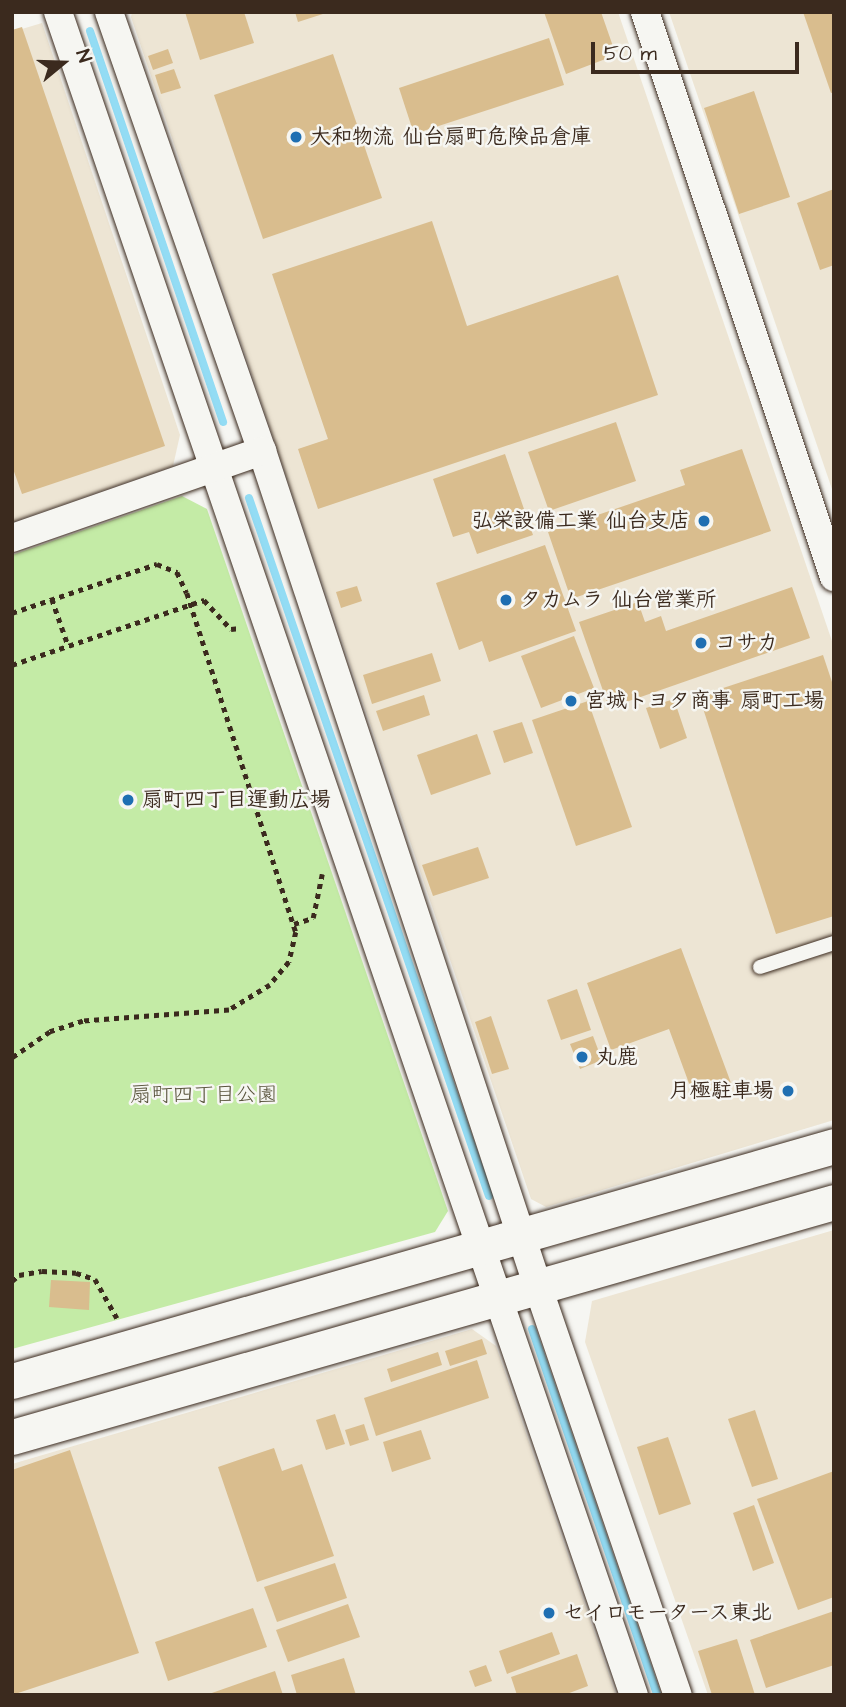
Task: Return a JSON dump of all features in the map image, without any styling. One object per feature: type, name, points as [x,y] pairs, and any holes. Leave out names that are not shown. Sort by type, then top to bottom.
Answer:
[{"type":"street","points":[[58,12],[634,1695]]},
{"type":"street","points":[[109,12],[262,451],[538,1287],[678,1695]]},
{"type":"street","points":[[645,12],[834,577]]},
{"type":"street","points":[[12,538],[262,451]]},
{"type":"street","points":[[12,1381],[834,1146]]},
{"type":"street","points":[[12,1437],[834,1202]]},
{"type":"lane","points":[[760,967],[834,943]]},
{"type":"path","points":[[12,613],[156,564],[177,572],[190,603],[296,932],[289,962],[270,985],[229,1010],[83,1021],[50,1032],[12,1058]]},
{"type":"path","points":[[52,599],[68,645]]},
{"type":"path","points":[[12,665],[204,600],[231,629],[248,628]]},
{"type":"path","points":[[294,924],[313,919],[322,874],[331,870]]},
{"type":"path","points":[[12,1281],[19,1275],[42,1271],[76,1273],[96,1279],[121,1325]]},
{"type":"shaded area","points":[[132,12],[618,12],[834,647],[834,1120],[546,1207],[531,1199],[131,17]]},
{"type":"shaded area","points":[[669,12],[834,12],[834,495]]},
{"type":"shaded area","points":[[42,23],[180,435],[173,466],[12,522],[12,32]]},
{"type":"shaded area","points":[[834,1230],[834,1695],[708,1695],[585,1342],[592,1301]]},
{"type":"shaded area","points":[[472,1329],[496,1346],[616,1695],[12,1695],[12,1464]]},
{"type":"green space","name":"扇町四丁目公園","points":[[182,496],[207,509],[448,1211],[435,1232],[12,1349],[12,555]]},
{"type":"building","points":[[185,12],[244,12],[254,43],[200,60]]},
{"type":"building","points":[[295,12],[326,12],[326,13],[298,22]]},
{"type":"building","points":[[544,12],[601,12],[616,55],[566,74]]},
{"type":"building","points":[[803,12],[834,12],[834,92],[831,93]]},
{"type":"building","points":[[22,27],[165,446],[22,494],[12,466],[12,30]]},
{"type":"building","points":[[549,38],[564,85],[414,134],[399,88]]},
{"type":"building","points":[[168,49],[173,63],[153,70],[148,56]]},
{"type":"building","points":[[333,54],[382,198],[263,239],[214,95]]},
{"type":"building","points":[[174,69],[181,88],[161,94],[155,75]]},
{"type":"building","points":[[754,91],[790,197],[739,214],[704,108]]},
{"type":"building","points":[[834,189],[834,265],[820,270],[797,203]]},
{"type":"building","points":[[432,221],[467,326],[618,275],[658,395],[318,509],[298,449],[328,439],[272,274]]},
{"type":"building","points":[[616,422],[636,481],[549,511],[528,452]]},
{"type":"building","points":[[742,449],[771,531],[571,599],[548,532],[685,485],[680,470]]},
{"type":"building","points":[[505,454],[533,535],[477,554],[469,532],[453,537],[433,479]]},
{"type":"building","points":[[545,545],[576,631],[489,662],[482,641],[459,650],[436,583]]},
{"type":"building","points":[[357,586],[362,601],[341,608],[336,592]]},
{"type":"building","points":[[792,587],[810,638],[609,708],[579,622],[638,602],[645,622],[661,616],[666,631]]},
{"type":"building","points":[[574,636],[594,688],[541,708],[521,656]]},
{"type":"building","points":[[432,653],[441,681],[372,704],[363,675]]},
{"type":"building","points":[[823,655],[834,688],[834,916],[776,934],[699,696]]},
{"type":"building","points":[[424,695],[430,715],[383,731],[376,711]]},
{"type":"building","points":[[674,699],[687,738],[660,749],[646,708]]},
{"type":"building","points":[[588,701],[632,827],[576,846],[532,720]]},
{"type":"building","points":[[522,722],[533,753],[504,763],[493,731]]},
{"type":"building","points":[[477,734],[491,774],[431,795],[417,755]]},
{"type":"building","points":[[478,847],[489,878],[433,896],[422,865]]},
{"type":"building","points":[[681,948],[731,1083],[694,1097],[669,1029],[611,1050],[587,983]]},
{"type":"building","points":[[577,989],[591,1030],[561,1040],[547,1000]]},
{"type":"building","points":[[491,1016],[509,1069],[492,1074],[475,1022]]},
{"type":"building","points":[[593,1036],[602,1060],[580,1069],[570,1044]]},
{"type":"building","points":[[51,1280],[90,1282],[89,1310],[49,1307]]},
{"type":"building","points":[[482,1339],[487,1354],[450,1366],[445,1351]]},
{"type":"building","points":[[438,1352],[442,1365],[391,1382],[387,1369]]},
{"type":"building","points":[[477,1360],[489,1398],[376,1436],[364,1398]]},
{"type":"building","points":[[755,1410],[778,1479],[752,1487],[728,1419]]},
{"type":"building","points":[[335,1414],[345,1444],[326,1450],[316,1420]]},
{"type":"building","points":[[364,1424],[369,1440],[350,1446],[345,1430]]},
{"type":"building","points":[[421,1430],[431,1459],[392,1472],[383,1442]]},
{"type":"building","points":[[668,1437],[691,1504],[659,1515],[637,1447]]},
{"type":"building","points":[[274,1448],[282,1471],[302,1464],[334,1556],[257,1582],[218,1467]]},
{"type":"building","points":[[70,1450],[139,1653],[12,1695],[12,1470]]},
{"type":"building","points":[[834,1471],[834,1597],[798,1610],[757,1499]]},
{"type":"building","points":[[754,1505],[774,1563],[753,1571],[733,1513]]},
{"type":"building","points":[[335,1563],[347,1598],[277,1622],[264,1587]]},
{"type":"building","points":[[348,1604],[360,1637],[288,1662],[276,1630]]},
{"type":"building","points":[[253,1608],[267,1647],[168,1681],[155,1642]]},
{"type":"building","points":[[834,1611],[834,1665],[766,1688],[750,1640]]},
{"type":"building","points":[[552,1632],[560,1654],[507,1674],[499,1651]]},
{"type":"building","points":[[737,1639],[755,1695],[712,1695],[698,1651]]},
{"type":"building","points":[[577,1654],[588,1686],[564,1695],[517,1695],[511,1677]]},
{"type":"building","points":[[344,1658],[356,1695],[297,1695],[291,1675]]},
{"type":"building","points":[[486,1665],[492,1681],[475,1687],[469,1671]]},
{"type":"building","points":[[275,1671],[283,1695],[209,1695],[209,1694]]},
{"type":"waterway","points":[[90,31],[223,422]]},
{"type":"waterway","points":[[249,498],[489,1196]]},
{"type":"waterway","points":[[532,1329],[657,1695]]},
{"type":"place","name":"大和物流 仙台扇町危険品倉庫","points":[[296,137]]},
{"type":"place","name":"弘栄設備工業 仙台支店","points":[[704,521]]},
{"type":"place","name":"タカムラ 仙台営業所","points":[[506,600]]},
{"type":"place","name":"コサカ","points":[[701,643]]},
{"type":"place","name":"宮城トヨタ商事 扇町工場","points":[[571,701]]},
{"type":"place","name":"扇町四丁目運動広場","points":[[128,800]]},
{"type":"place","name":"丸鹿","points":[[582,1057]]},
{"type":"place","name":"月極駐車場","points":[[788,1091]]},
{"type":"place","name":"セイロモータース東北","points":[[549,1613]]}]
